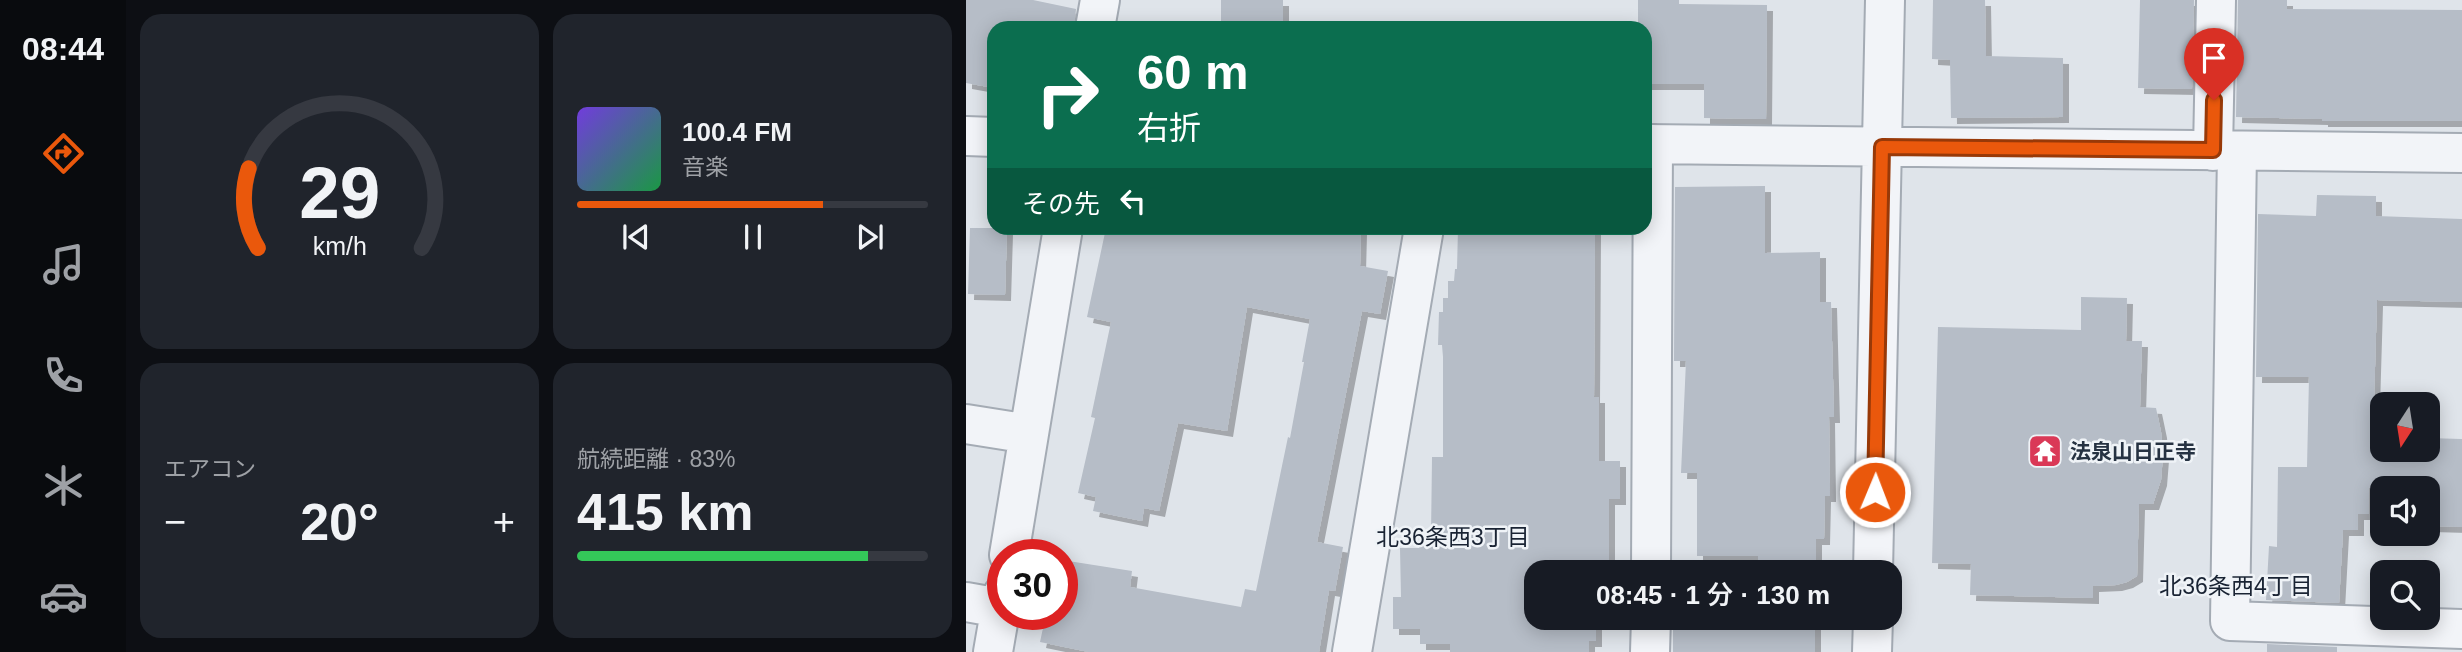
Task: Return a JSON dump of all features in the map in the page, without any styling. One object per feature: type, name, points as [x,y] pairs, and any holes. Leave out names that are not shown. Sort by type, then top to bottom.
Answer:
[{"type":"street","points":[[1096,21],[1100,0]]},
{"type":"street","points":[[1873,560],[1885,0]]},
{"type":"street","points":[[2216,0],[2225,151],[2230,621],[2462,629]]},
{"type":"street","points":[[966,136],[987,137]]},
{"type":"street","points":[[1652,144],[2462,153]]},
{"type":"street","points":[[1012,539],[1062,235]]},
{"type":"street","points":[[1352,652],[1423,235]]},
{"type":"street","points":[[1649,235],[1651,560]]},
{"type":"street","points":[[966,424],[1029,434]]},
{"type":"street","points":[[992,630],[993,652]]},
{"type":"street","points":[[1650,630],[1650,652]]},
{"type":"street","points":[[1872,652],[1873,630]]},
{"type":"building","points":[[966,0],[1033,0],[1076,9],[1075,21],[987,21],[987,87],[966,83]]},
{"type":"building","points":[[1221,0],[1283,0],[1283,21],[1221,21]]},
{"type":"building","points":[[1638,0],[1679,0],[1679,4],[1767,5],[1766,119],[1704,118],[1704,84],[1652,84],[1652,21],[1638,21]]},
{"type":"building","points":[[1933,0],[1985,0],[1986,56],[2063,58],[2063,117],[1951,118],[1950,60],[1932,59]]},
{"type":"building","points":[[2140,0],[2194,0],[2192,89],[2138,88]]},
{"type":"building","points":[[2238,0],[2287,0],[2287,9],[2462,10],[2462,121],[2322,121],[2236,117]]},
{"type":"building","points":[[1765,186],[1765,253],[1820,252],[1820,302],[1831,302],[1834,417],[1829,417],[1830,496],[1825,496],[1824,539],[1816,539],[1816,560],[1697,556],[1697,473],[1681,473],[1686,361],[1674,361],[1675,187]]},
{"type":"building","points":[[2317,195],[2376,196],[2376,216],[2462,219],[2462,302],[2377,300],[2374,392],[2370,392],[2370,462],[2440,462],[2440,438],[2462,439],[2462,527],[2440,526],[2440,476],[2370,476],[2369,514],[2358,514],[2358,530],[2343,530],[2339,603],[2266,600],[2269,546],[2277,547],[2278,467],[2307,467],[2309,377],[2256,377],[2258,214],[2316,216]]},
{"type":"building","points":[[970,228],[987,228],[987,235],[1007,235],[1005,295],[968,294]]},
{"type":"building","points":[[1105,235],[1361,235],[1360,266],[1388,271],[1380,314],[1362,311],[1317,542],[1343,547],[1335,591],[1329,590],[1319,652],[1089,652],[1040,642],[1043,630],[1078,630],[1078,563],[1132,571],[1130,587],[1241,607],[1245,589],[1256,591],[1288,437],[1290,438],[1310,319],[1247,307],[1227,431],[1178,423],[1159,511],[1144,508],[1142,521],[1093,511],[1096,497],[1078,493],[1095,418],[1091,417],[1111,322],[1087,317]]},
{"type":"building","points":[[1458,235],[1595,235],[1594,397],[1599,397],[1599,461],[1620,461],[1620,499],[1609,499],[1609,560],[1524,560],[1524,630],[1596,630],[1596,641],[1589,641],[1589,652],[1450,652],[1450,644],[1420,644],[1420,629],[1393,629],[1393,597],[1401,597],[1400,548],[1419,548],[1419,537],[1431,536],[1432,457],[1443,457],[1443,357],[1442,345],[1438,345],[1439,312],[1443,312],[1443,298],[1448,298],[1448,281],[1454,281]]},
{"type":"building","points":[[2081,297],[2127,298],[2126,341],[2142,341],[2140,407],[2156,408],[2161,432],[2161,480],[2153,504],[2139,504],[2137,576],[2116,585],[2093,586],[2093,598],[1970,595],[1971,564],[1932,563],[1938,327],[2081,330]]},
{"type":"building","points":[[1673,630],[1815,630],[1815,652],[1673,652]]},
{"type":"building","points":[[2267,644],[2337,647],[2337,652],[2267,652]]},
{"type":"place","name":"法泉山日正寺","points":[[2045,451]]},
{"type":"district","name":"北36条西3丁目","points":[[1453,537]]},
{"type":"district","name":"北36条西4丁目","points":[[2236,586]]},
{"type":"route","points":[[1875,492],[1882,147],[2213,150],[2214,100]]}]
